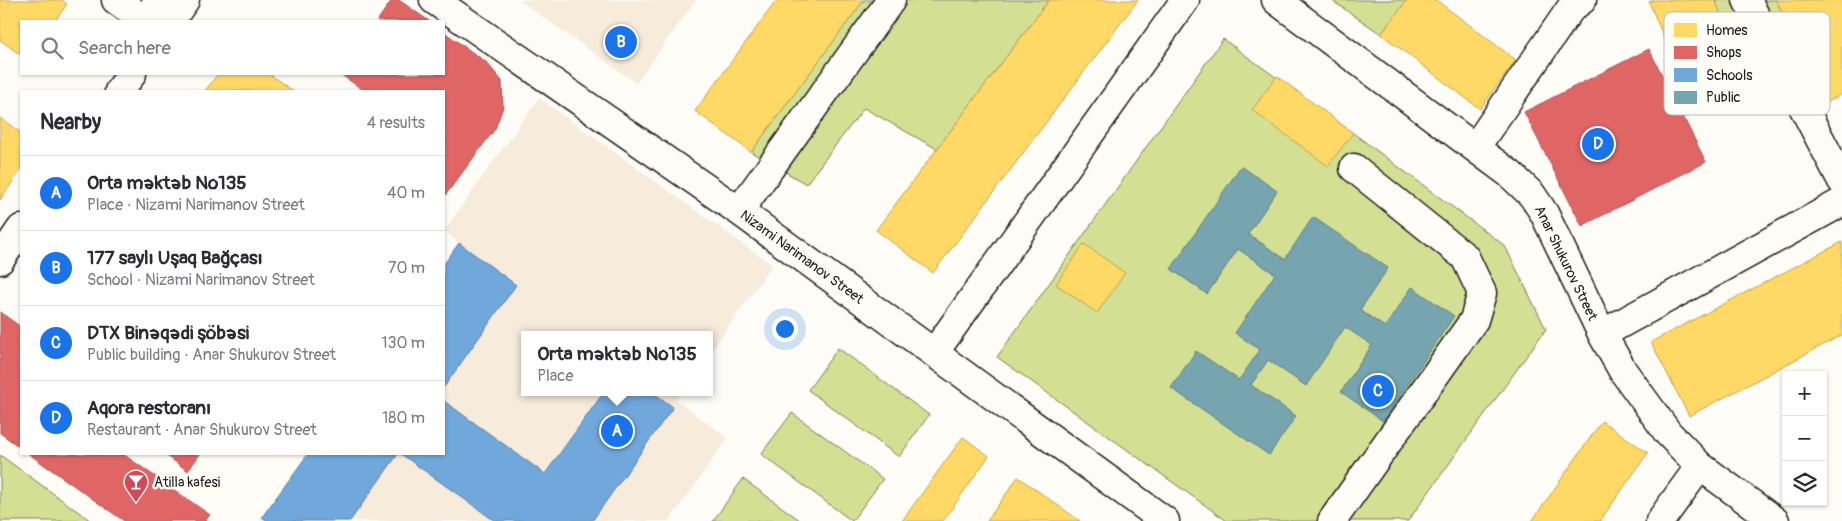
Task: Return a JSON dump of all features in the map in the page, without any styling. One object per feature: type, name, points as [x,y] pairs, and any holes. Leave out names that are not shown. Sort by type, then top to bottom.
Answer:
[{"type":"street","points":[[116,0],[145,20]]},
{"type":"street","points":[[156,0],[160,20]]},
{"type":"street","points":[[171,20],[185,0]]},
{"type":"street","name":"Nizami Narimanov Street","points":[[434,0],[739,211],[1165,521]]},
{"type":"street","points":[[739,211],[891,0]]},
{"type":"street","points":[[934,353],[1185,0]]},
{"type":"street","name":"Anar Shukurov Street","points":[[1276,0],[1510,174],[1532,195],[1544,213],[1602,334],[1623,371],[1668,433],[1700,466],[1775,521]]},
{"type":"street","points":[[1475,148],[1571,8],[1582,0]]},
{"type":"street","points":[[1747,0],[1753,12]]},
{"type":"street","points":[[120,90],[131,75]]},
{"type":"street","points":[[1807,115],[1842,181]]},
{"type":"street","points":[[1332,521],[1474,320],[1482,293],[1465,257],[1354,168]]},
{"type":"street","points":[[1602,334],[1842,202]]},
{"type":"street","points":[[0,260],[20,230]]},
{"type":"street","points":[[1660,521],[1700,466]]},
{"type":"shaded area","points":[[519,0],[696,0],[636,83]]},
{"type":"shaded area","points":[[539,98],[772,265],[713,348],[713,331],[521,331],[521,396],[678,396],[676,400],[728,438],[669,521],[260,521],[307,455],[445,455],[445,263],[459,243],[445,232]]},
{"type":"green space","points":[[864,0],[1049,0],[937,149],[864,108],[806,184],[751,152]]},
{"type":"green space","points":[[1331,0],[1407,0],[1381,34]]},
{"type":"green space","points":[[1715,0],[1776,0],[1782,12],[1720,12]]},
{"type":"green space","points":[[1223,39],[1505,246],[1546,329],[1408,521],[1227,521],[997,357]]},
{"type":"green space","points":[[838,348],[929,415],[899,457],[808,390]]},
{"type":"green space","points":[[792,413],[883,479],[852,521],[761,454]]},
{"type":"green space","points":[[0,455],[91,521],[0,521]]},
{"type":"green space","points":[[743,479],[801,521],[713,521]]},
{"type":"building: Homes","points":[[0,0],[62,0],[67,4],[56,20],[20,20],[20,54],[0,40]]},
{"type":"building: Homes","points":[[777,0],[864,0],[751,152],[695,111]]},
{"type":"building: Homes","points":[[1049,0],[1138,0],[933,273],[876,230]]},
{"type":"building: Homes","points":[[1407,0],[1436,0],[1516,60],[1480,109],[1381,34]]},
{"type":"building: Homes","points":[[1654,0],[1715,0],[1720,12],[1664,12],[1664,38],[1649,2]]},
{"type":"building: Homes","points":[[1776,0],[1842,0],[1842,94],[1830,101],[1830,12],[1782,12]]},
{"type":"building: Homes","points":[[217,75],[270,75],[292,90],[206,90]]},
{"type":"building: Homes","points":[[1277,76],[1353,133],[1328,166],[1252,110]]},
{"type":"building: Homes","points":[[0,118],[20,132],[20,171],[0,200]]},
{"type":"building: Homes","points":[[1842,242],[1842,335],[1689,416],[1651,342]]},
{"type":"building: Homes","points":[[1084,244],[1125,273],[1097,313],[1056,284]]},
{"type":"building: Homes","points":[[1602,421],[1648,453],[1600,521],[1532,521]]},
{"type":"building: Homes","points":[[963,437],[989,456],[943,521],[902,521]]},
{"type":"building: Homes","points":[[1018,477],[1080,521],[987,521]]},
{"type":"building: Shops","points":[[392,0],[399,0],[428,20],[378,20]]},
{"type":"building: Shops","points":[[445,33],[486,62],[502,81],[503,107],[495,129],[445,196],[445,90],[364,90],[341,75],[445,75]]},
{"type":"building: Shops","points":[[1649,49],[1664,79],[1664,115],[1682,115],[1706,162],[1582,226],[1524,112]]},
{"type":"building: Shops","points":[[0,312],[20,326],[20,447],[0,433]]},
{"type":"building: Shops","points":[[30,455],[124,455],[210,515],[205,521],[124,521]]},
{"type":"building: Shops","points":[[168,455],[199,455],[188,471]]},
{"type":"building: Schools","points":[[459,243],[516,285],[445,386],[445,263]]},
{"type":"building: Schools","points":[[601,396],[658,396],[673,407],[592,521],[495,521],[402,455],[445,455],[445,402],[545,474]]},
{"type":"building: Schools","points":[[307,455],[397,455],[350,521],[268,521],[262,517]]},
{"type":"building: Public","points":[[1241,166],[1277,191],[1248,234],[1285,259],[1313,217],[1388,268],[1360,310],[1385,327],[1412,287],[1454,316],[1383,421],[1341,392],[1372,345],[1345,327],[1306,386],[1268,360],[1251,385],[1296,416],[1269,455],[1171,388],[1196,351],[1239,380],[1260,350],[1235,333],[1275,274],[1238,249],[1207,294],[1171,269]]},
{"type":"place","name":"177 saylı Uşaq Bağçası","points":[[621,42]]},
{"type":"place","name":"Aqora restoranı","points":[[1598,144]]},
{"type":"place","name":"DTX Binəqədi şöbəsi","points":[[1378,391]]},
{"type":"place","name":"Orta məktəb №135","points":[[617,431]]},
{"type":"place","name":"Atilla kafesi","points":[[136,503]]}]
